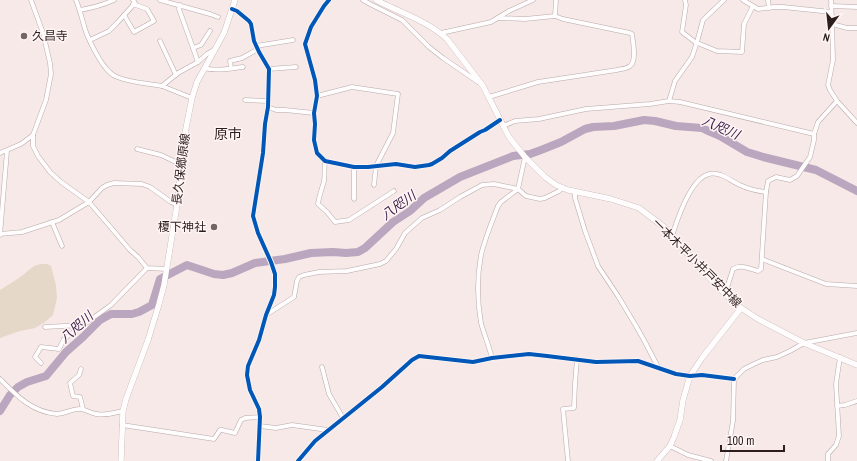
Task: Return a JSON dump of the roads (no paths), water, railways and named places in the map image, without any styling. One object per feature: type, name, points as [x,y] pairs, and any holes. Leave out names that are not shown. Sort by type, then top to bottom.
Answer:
[{"type":"main road","name":"長久保郷原線","points":[[121,461],[123,411],[148,340],[159,304],[167,269],[177,205],[186,128],[192,98],[197,82],[224,33],[235,0]]},
{"type":"main road","name":"一本木平小井戸安中線","points":[[376,0],[428,25],[447,39],[482,84],[509,136],[525,157],[545,177],[562,188],[611,199],[639,208],[656,220],[702,270],[740,308],[758,319],[804,342],[857,365]]},
{"type":"main road","points":[[657,461],[670,446],[674,437],[680,420],[683,400],[690,376],[740,308]]},
{"type":"street","points":[[31,0],[43,33],[51,74],[46,100],[33,135],[33,146],[38,156],[60,182],[89,202],[147,268],[167,269]]},
{"type":"street","points":[[76,0],[90,40],[104,66],[111,73],[136,83],[162,86],[192,98]]},
{"type":"street","points":[[80,10],[89,9],[114,0]]},
{"type":"street","points":[[160,0],[175,2],[180,6],[218,17]]},
{"type":"street","points":[[329,0],[311,28],[305,44],[315,80],[317,96],[314,113],[314,140],[317,153],[325,161],[354,167],[396,164],[416,167],[432,164],[450,150],[500,120]]},
{"type":"street","points":[[363,0],[402,20],[429,47],[482,84]]},
{"type":"street","points":[[440,33],[490,22],[533,0]]},
{"type":"street","points":[[555,16],[556,0]]},
{"type":"street","points":[[685,0],[686,5],[682,32],[697,42],[717,51],[742,52],[744,24],[753,6]]},
{"type":"street","points":[[669,101],[675,81],[692,57],[703,20],[724,0]]},
{"type":"street","points":[[743,0],[758,9],[783,7],[832,12]]},
{"type":"street","points":[[768,0],[769,8]]},
{"type":"street","points":[[831,0],[833,60],[828,85],[837,101],[857,123]]},
{"type":"street","points":[[90,40],[109,30],[117,23],[133,2],[147,9],[154,21],[134,32],[124,15]]},
{"type":"street","points":[[180,6],[179,9],[198,62]]},
{"type":"street","points":[[831,6],[857,7]]},
{"type":"street","points":[[232,9],[249,20],[254,41],[269,69],[268,107],[264,129],[263,153],[253,216],[258,234],[275,274],[275,287],[274,295],[266,315],[259,340],[248,366],[247,376],[250,390],[259,408],[260,426],[258,461]]},
{"type":"street","points":[[489,97],[538,82],[626,68],[632,63],[634,57],[634,43],[632,34],[630,33],[555,16],[525,19],[497,18]]},
{"type":"street","points":[[832,24],[847,28],[857,28]]},
{"type":"street","points":[[193,48],[201,45],[210,31]]},
{"type":"street","points":[[231,68],[230,61],[242,58],[257,47],[293,40]]},
{"type":"street","points":[[160,41],[176,75]]},
{"type":"street","points":[[162,86],[214,50]]},
{"type":"street","points":[[205,68],[243,67]]},
{"type":"street","points":[[269,69],[296,67]]},
{"type":"street","points":[[317,96],[352,87],[398,94],[392,133],[376,166],[374,186]]},
{"type":"street","points":[[245,100],[268,101]]},
{"type":"street","points":[[503,126],[515,121],[539,119],[586,109],[669,101],[680,102],[814,134]]},
{"type":"street","points":[[726,294],[733,269],[735,267],[741,266],[758,271],[761,269],[768,181],[776,177],[790,180],[796,176],[810,157],[814,134],[818,122],[837,101]]},
{"type":"street","points":[[268,107],[276,110],[314,113]]},
{"type":"street","points":[[0,153],[21,144],[33,135]]},
{"type":"street","points":[[138,149],[161,155],[182,165]]},
{"type":"street","points":[[7,151],[0,235],[22,232],[59,220],[89,202],[102,188],[114,183],[142,184],[150,187],[177,205]]},
{"type":"street","points":[[492,358],[482,324],[479,298],[478,280],[481,255],[498,206],[518,189],[525,157]]},
{"type":"street","points":[[325,161],[324,180],[318,204],[335,222],[349,220],[394,192]]},
{"type":"street","points":[[354,167],[354,199]]},
{"type":"street","points":[[672,236],[684,202],[697,183],[704,176],[709,174],[722,175],[747,188],[766,192]]},
{"type":"street","points":[[266,315],[294,298],[299,277],[319,272],[347,271],[380,264],[386,261],[396,249],[405,233],[422,218],[440,210],[482,185],[494,184],[518,189],[526,196],[540,198],[545,198],[562,188]]},
{"type":"street","points":[[575,192],[575,198],[585,231],[598,266],[618,296],[658,367]]},
{"type":"street","points":[[52,222],[62,246]]},
{"type":"street","points":[[762,259],[826,284],[857,286]]},
{"type":"street","points":[[40,363],[35,357],[41,347],[59,349],[64,339],[110,305],[147,268]]},
{"type":"street","points":[[45,327],[83,325]]},
{"type":"street","points":[[726,461],[732,421],[734,379],[744,369],[763,360],[777,357],[804,342],[857,333]]},
{"type":"street","points":[[298,461],[315,441],[382,387],[412,360],[419,356],[473,362],[492,358],[529,354],[596,362],[638,361],[676,374],[690,376],[702,375],[734,379]]},
{"type":"street","points":[[828,461],[828,454],[836,445],[839,436],[836,384],[840,357]]},
{"type":"street","points":[[568,461],[563,408],[574,408],[577,359]]},
{"type":"street","points":[[322,367],[329,394],[343,418]]},
{"type":"street","points":[[80,369],[79,375],[70,383],[73,396],[80,397],[83,409]]},
{"type":"street","points":[[0,379],[15,394],[32,407],[47,412],[58,414],[83,409],[95,414],[103,415],[123,411]]},
{"type":"street","points":[[837,406],[857,401]]},
{"type":"street","points":[[122,425],[214,439],[220,430],[235,432],[241,420],[245,418],[260,418]]},
{"type":"street","points":[[260,426],[276,428],[292,425],[328,430]]},
{"type":"street","points":[[670,446],[688,455],[711,461]]},
{"type":"waterway","name":"八咫川","points":[[0,411],[10,395],[18,387],[27,382],[46,376],[66,352],[100,320],[111,314],[132,314],[139,312],[152,305],[160,279],[187,265],[214,274],[223,275],[232,273],[255,263],[285,259],[311,253],[358,252],[365,248],[393,222],[410,211],[424,198],[460,177],[513,156],[530,154],[541,150],[561,142],[585,129],[614,126],[644,120],[676,126],[702,128],[720,136],[747,152],[816,170],[857,191]]},
{"type":"place","name":"久昌寺","points":[[24,36]]},
{"type":"place","name":"榎下神社","points":[[214,227]]},
{"type":"district","name":"原市","points":[[228,134]]}]
